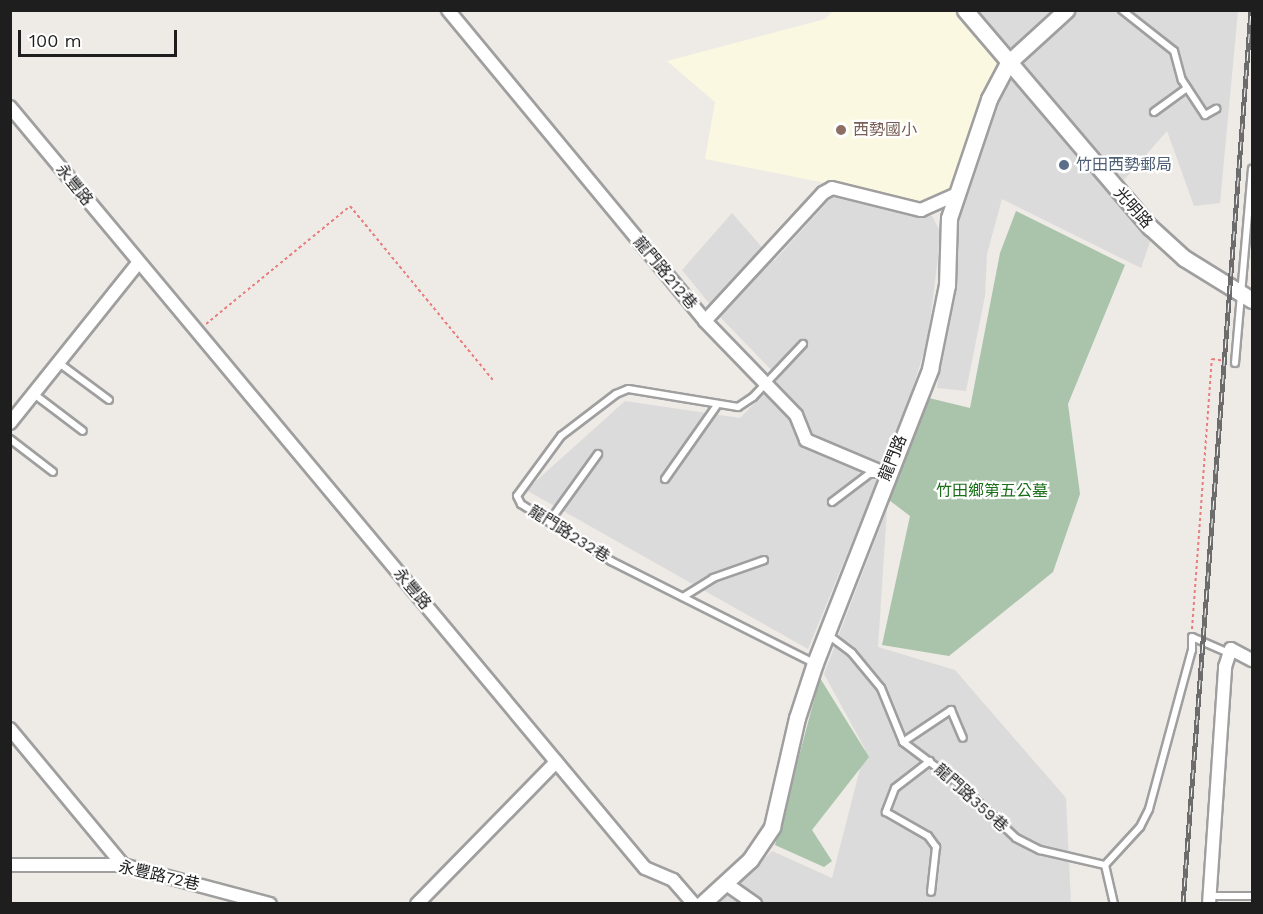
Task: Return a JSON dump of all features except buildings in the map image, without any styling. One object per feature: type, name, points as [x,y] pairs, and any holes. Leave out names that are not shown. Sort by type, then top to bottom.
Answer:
[{"type":"street","name":"龍門路212巷","points":[[448,10],[705,321],[823,193],[832,188],[921,210],[955,195]]},
{"type":"street","name":"光明路","points":[[965,10],[1150,227],[1184,258],[1247,296]]},
{"type":"street","name":"龍門路","points":[[702,903],[767,840],[772,827],[797,718],[815,663],[886,474],[930,369],[942,321],[947,285],[946,236],[955,195],[989,99],[1008,63],[1066,10]]},
{"type":"street","name":"永豐路","points":[[10,107],[645,868],[673,880],[694,903]]},
{"type":"street","points":[[10,423],[138,263]]},
{"type":"street","points":[[705,321],[766,382],[796,416],[806,440],[886,474]]},
{"type":"street","points":[[1209,900],[1225,667],[1231,649],[1252,660]]},
{"type":"street","points":[[10,729],[123,865]]},
{"type":"street","points":[[417,903],[556,762]]},
{"type":"street","name":"永豐路72巷","points":[[10,865],[123,865],[270,903]]},
{"type":"street","points":[[725,883],[755,903]]},
{"type":"lane","points":[[1122,10],[1174,51],[1187,88],[1205,115],[1216,109]]},
{"type":"lane","points":[[1154,112],[1187,88]]},
{"type":"lane","points":[[1235,363],[1247,296],[1252,169]]},
{"type":"lane","points":[[665,479],[718,404],[738,407],[745,404],[803,344]]},
{"type":"lane","points":[[58,363],[109,400]]},
{"type":"lane","name":"龍門路232巷","points":[[718,404],[628,389],[616,394],[584,422],[566,431],[519,489],[520,504],[611,561],[815,663]]},
{"type":"lane","points":[[34,394],[83,431]]},
{"type":"lane","points":[[10,439],[53,472]]},
{"type":"lane","points":[[549,522],[598,454]]},
{"type":"lane","points":[[832,502],[869,474],[886,474]]},
{"type":"lane","points":[[683,597],[713,578],[764,560]]},
{"type":"lane","points":[[826,633],[852,653],[882,688],[903,742],[951,710],[963,738]]},
{"type":"lane","points":[[1114,903],[1106,865],[1140,827],[1149,809],[1192,650],[1192,638],[1229,653]]},
{"type":"lane","name":"龍門路359巷","points":[[903,742],[930,761],[1016,838],[1040,850],[1106,865]]},
{"type":"lane","points":[[930,761],[895,788],[886,812],[928,836],[936,847],[931,892]]},
{"type":"lane","points":[[1209,900],[1252,896]]},
{"type":"path","points":[[197,332],[350,206],[494,380]]},
{"type":"path","points":[[1191,634],[1212,359],[1235,363]]},
{"type":"shaded area","name":"西勢國小","points":[[956,10],[999,65],[951,190],[926,203],[705,159],[715,102],[667,61],[825,19],[833,11]]},
{"type":"shaded area","points":[[977,11],[1238,11],[1220,203],[1194,206],[1167,131],[1124,180]]},
{"type":"shaded area","points":[[1009,75],[1151,239],[1141,268],[1002,199],[987,254],[985,296],[966,391],[937,388],[961,199]]},
{"type":"shaded area","points":[[832,197],[863,198],[932,216],[941,233],[928,338],[906,411],[808,649],[526,490],[625,401],[740,418],[779,378],[721,318],[682,270],[732,213],[774,261]]},
{"type":"shaded area","points":[[887,509],[878,647],[955,670],[1066,798],[1071,903],[718,904],[772,851],[832,878],[865,749],[824,674]]},
{"type":"green space","name":"竹田鄉第五公墓","points":[[1016,211],[1125,265],[1068,404],[1080,494],[1053,572],[949,656],[882,645],[910,516],[889,500],[929,398],[970,408],[1000,253]]},
{"type":"green space","points":[[820,678],[869,757],[812,830],[832,861],[824,867],[775,845]]},
{"type":"railway","points":[[1183,904],[1251,10]]},
{"type":"place","name":"西勢國小","points":[[841,130]]},
{"type":"place","name":"竹田西勢郵局","points":[[1064,165]]}]
